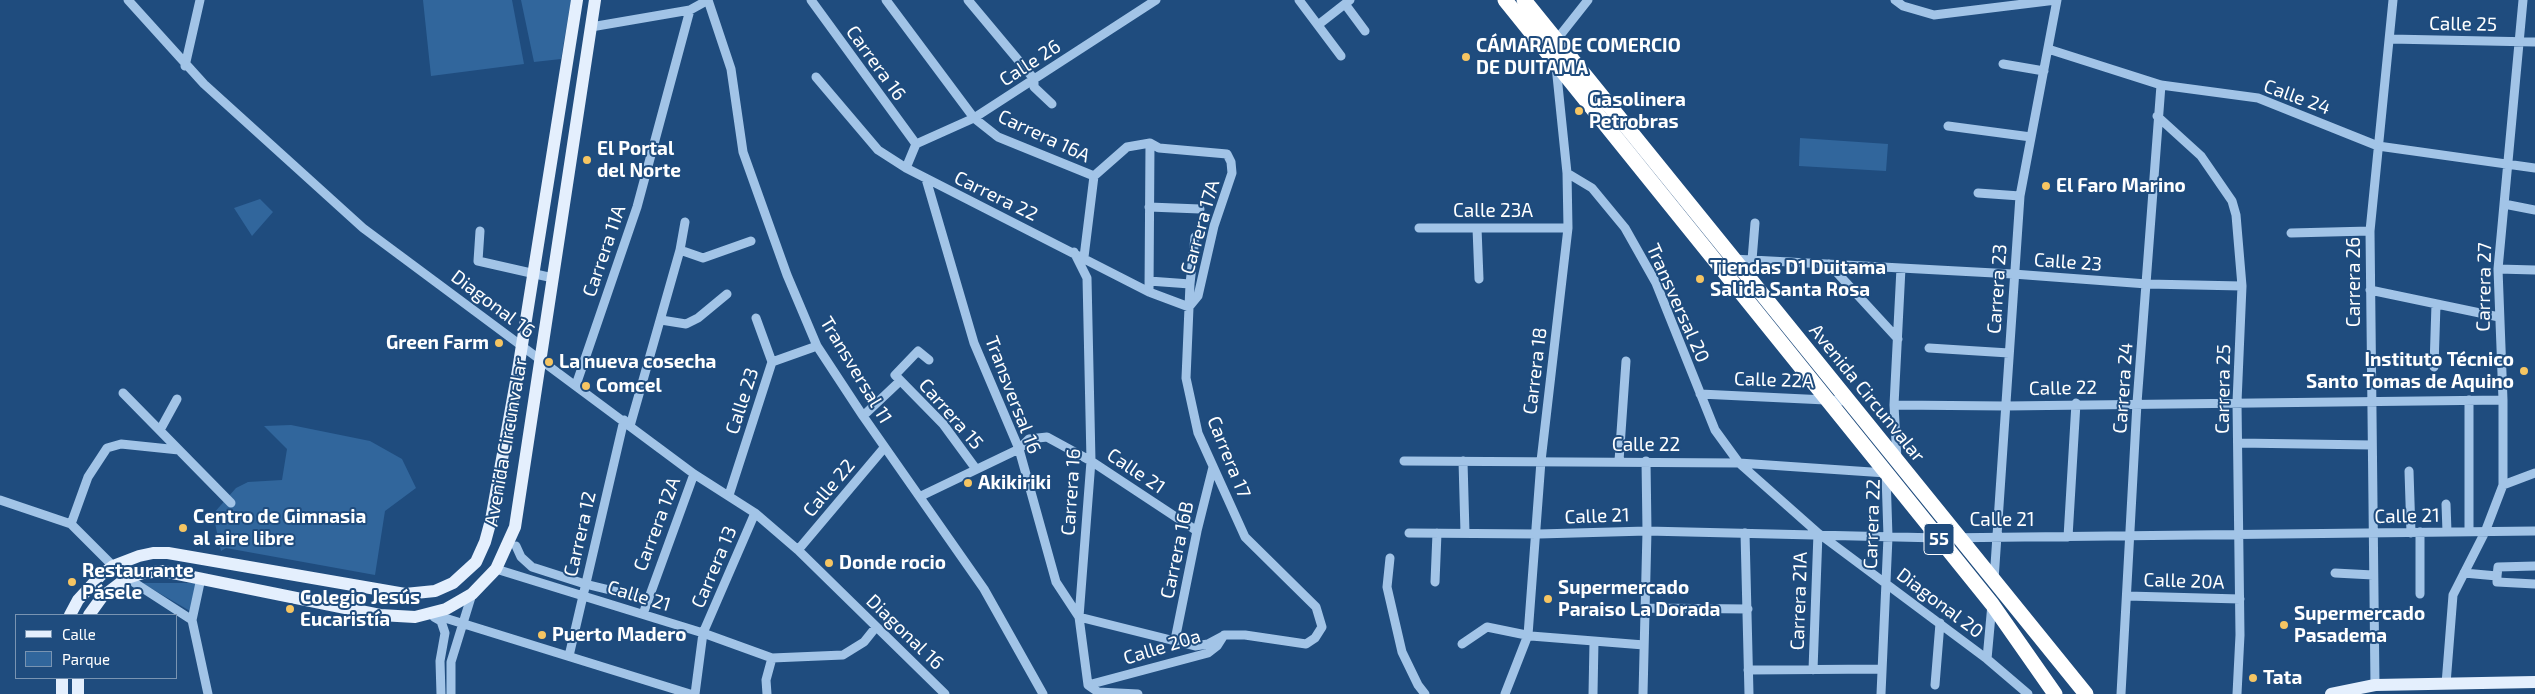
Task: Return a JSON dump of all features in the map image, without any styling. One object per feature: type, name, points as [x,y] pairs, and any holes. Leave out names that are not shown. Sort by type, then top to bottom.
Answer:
[{"type":"highway","name":"Avenida Circunvalar","points":[[1505,0],[1522,6],[1553,52],[1711,256],[1992,604],[2055,694]]},
{"type":"highway","name":"Avenida Circunvalar","points":[[1553,52],[1568,54],[2086,694]]},
{"type":"main road","name":"Avenida Circunvalar","points":[[71,614],[89,586],[113,566],[153,553],[168,553],[405,594],[435,591],[453,583],[476,562],[486,542],[522,346],[577,0]]},
{"type":"main road","name":"Avenida Circunvalar","points":[[90,614],[102,597],[128,578],[143,573],[163,571],[380,615],[415,617],[446,609],[472,594],[496,569],[515,527],[595,0]]},
{"type":"main road","points":[[201,578],[204,559]]},
{"type":"main road","points":[[62,679],[62,694]]},
{"type":"main road","points":[[78,679],[78,694]]},
{"type":"main road","points":[[2331,694],[2375,685],[2535,682]]},
{"type":"street","name":"Diagonal 16","points":[[128,0],[168,43],[185,66],[363,228],[694,474],[729,495],[755,514],[798,550],[945,694]]},
{"type":"street","points":[[185,66],[200,0]]},
{"type":"street","points":[[591,27],[690,10],[708,0]]},
{"type":"street","name":"Transversal 11","points":[[708,0],[731,69],[743,152],[787,276],[817,346],[884,448],[921,496],[984,589],[1043,694]]},
{"type":"street","name":"Carrera 16","points":[[811,0],[916,144]]},
{"type":"street","name":"Carrera 16A","points":[[886,0],[974,118],[998,137],[1094,176],[1127,147],[1150,143]]},
{"type":"street","points":[[968,0],[1034,79],[1034,87],[1052,104]]},
{"type":"street","name":"Calle 26","points":[[916,144],[974,118],[1156,0]]},
{"type":"street","points":[[1299,0],[1341,56]]},
{"type":"street","points":[[1553,52],[1588,0]]},
{"type":"street","points":[[1895,0],[1903,6],[1934,15],[2057,0]]},
{"type":"street","name":"Carrera 23","points":[[1994,582],[2013,274],[2020,196],[2057,0]]},
{"type":"street","name":"Carrera 26","points":[[2375,685],[2370,231],[2393,0]]},
{"type":"street","name":"Carrera 27","points":[[2446,684],[2453,595],[2485,532],[2503,485],[2503,400],[2498,269],[2523,0]]},
{"type":"street","points":[[1318,25],[1347,2],[1364,31]]},
{"type":"street","name":"Carrera 11A","points":[[576,385],[637,207],[690,10]]},
{"type":"street","name":"Calle 25","points":[[2390,39],[2535,42]]},
{"type":"street","name":"Calle 24","points":[[2048,49],[2161,85],[2258,98],[2378,146],[2535,168]]},
{"type":"street","name":"Carrera 18","points":[[1505,694],[1528,635],[1541,461],[1568,228],[1567,172],[1553,52]]},
{"type":"street","points":[[2003,64],[2044,71]]},
{"type":"street","name":"Carrera 22","points":[[816,78],[878,150],[906,168],[1084,257],[1149,292],[1189,307]]},
{"type":"street","name":"Carrera 24","points":[[2121,694],[2137,403],[2147,284],[2157,116],[2161,85]]},
{"type":"street","name":"Carrera 25","points":[[2157,116],[2201,156],[2232,201],[2236,215],[2242,286],[2237,402],[2240,599],[2237,694]]},
{"type":"street","points":[[1948,126],[2032,136]]},
{"type":"street","points":[[1149,292],[1150,143]]},
{"type":"street","name":"Carrera 17A","points":[[1150,143],[1159,148],[1227,154],[1232,173],[1214,226],[1198,296],[1189,307]]},
{"type":"street","points":[[906,168],[916,144]]},
{"type":"street","name":"Transversal 20","points":[[1567,172],[1592,188],[1626,228],[1656,283],[1715,430],[1739,463]]},
{"type":"street","points":[[1084,257],[1094,176]]},
{"type":"street","name":"Transversal 16","points":[[926,179],[974,343],[1019,449],[1056,582],[1079,617]]},
{"type":"street","points":[[1978,193],[2020,196]]},
{"type":"street","points":[[2504,204],[2535,210]]},
{"type":"street","points":[[1149,207],[1200,209]]},
{"type":"street","name":"Carrera 12","points":[[569,656],[627,423],[661,320],[680,250],[685,222]]},
{"type":"street","points":[[1752,260],[1755,223]]},
{"type":"street","name":"Calle 23A","points":[[1419,228],[1568,228]]},
{"type":"street","points":[[1477,228],[1479,279]]},
{"type":"street","points":[[480,231],[478,261],[554,278]]},
{"type":"street","points":[[2291,233],[2370,231]]},
{"type":"street","name":"Carrera 17","points":[[1195,237],[1190,284],[1186,378],[1198,433],[1245,537],[1316,607],[1322,627]]},
{"type":"street","points":[[680,250],[703,258],[751,241]]},
{"type":"street","name":"Carrera 16","points":[[1074,252],[1087,278],[1092,461],[1079,617],[1088,686]]},
{"type":"street","name":"Calle 23","points":[[1711,256],[1734,259],[2013,274],[2147,284],[2242,286]]},
{"type":"street","points":[[1829,264],[1898,339]]},
{"type":"street","name":"Carrera 22","points":[[1881,694],[1888,537],[1886,474],[1897,462],[1894,405],[1901,268]]},
{"type":"street","points":[[2498,269],[2535,270]]},
{"type":"street","points":[[1149,281],[1190,284]]},
{"type":"street","points":[[2370,290],[2499,317]]},
{"type":"street","points":[[661,320],[686,324],[698,318],[728,294]]},
{"type":"street","points":[[2434,367],[2436,304]]},
{"type":"street","points":[[756,318],[772,362]]},
{"type":"street","name":"Calle 23","points":[[729,495],[772,362],[817,346]]},
{"type":"street","points":[[1929,348],[2009,353]]},
{"type":"street","points":[[863,416],[900,381],[895,374],[918,351],[929,360]]},
{"type":"street","points":[[1619,461],[1626,361]]},
{"type":"street","name":"Carrera 15","points":[[900,381],[943,424],[976,470]]},
{"type":"street","points":[[124,393],[231,503]]},
{"type":"street","name":"Calle 22A","points":[[1700,394],[1847,400]]},
{"type":"street","points":[[160,430],[177,399]]},
{"type":"street","points":[[2469,400],[2469,532]]},
{"type":"street","name":"Calle 22","points":[[1894,405],[2006,406],[2076,403],[2503,400]]},
{"type":"street","points":[[2068,537],[2076,403]]},
{"type":"street","name":"Calle 21","points":[[921,496],[1019,449],[1029,439],[1047,437],[1092,461],[1196,531]]},
{"type":"street","points":[[2238,443],[2372,445]]},
{"type":"street","points":[[71,524],[88,477],[107,448],[120,444],[179,450]]},
{"type":"street","name":"Calle 22","points":[[798,550],[884,448]]},
{"type":"street","name":"Calle 22","points":[[1404,460],[1739,463],[1886,474]]},
{"type":"street","points":[[1464,461],[1465,533]]},
{"type":"street","points":[[1643,694],[1647,531],[1646,461]]},
{"type":"street","name":"Diagonal 20","points":[[1739,463],[1818,533],[1987,659],[2028,694]]},
{"type":"street","name":"Carrera 16B","points":[[1175,640],[1196,531],[1213,467]]},
{"type":"street","points":[[2409,472],[2416,532],[2420,594]]},
{"type":"street","points":[[2503,485],[2535,473]]},
{"type":"street","name":"Carrera 12A","points":[[643,614],[647,598],[694,474]]},
{"type":"street","points":[[0,500],[71,524],[113,566]]},
{"type":"street","points":[[2446,504],[2447,532]]},
{"type":"street","name":"Carrera 13","points":[[695,694],[703,632],[755,514]]},
{"type":"street","name":"Calle 21","points":[[1409,533],[1536,534],[1647,531],[1818,533],[1939,538],[1957,536],[2068,537],[2535,531]]},
{"type":"street","points":[[1435,582],[1437,533]]},
{"type":"street","points":[[1745,533],[1749,694]]},
{"type":"street","name":"Carrera 21A","points":[[1813,670],[1818,533]]},
{"type":"street","name":"Calle 21","points":[[516,546],[521,557],[532,567],[586,584],[647,598]]},
{"type":"street","points":[[1390,558],[1387,586],[1402,652],[1418,686],[1425,694]]},
{"type":"street","points":[[2497,575],[2535,566]]},
{"type":"street","name":"Calle 21","points":[[496,569],[703,632],[772,658]]},
{"type":"street","points":[[2464,573],[2497,575],[2535,584]]},
{"type":"street","points":[[2336,574],[2373,575]]},
{"type":"street","points":[[128,578],[192,620]]},
{"type":"street","points":[[201,578],[192,620],[208,694]]},
{"type":"street","points":[[451,694],[451,662],[472,594]]},
{"type":"street","name":"Calle 20A","points":[[2127,596],[2240,599]]},
{"type":"street","points":[[1987,659],[1992,604]]},
{"type":"street","points":[[1646,608],[1748,610]]},
{"type":"street","points":[[430,614],[690,694]]},
{"type":"street","points":[[430,614],[440,621],[445,633],[439,677],[441,694]]},
{"type":"street","points":[[1079,617],[1195,646],[1208,644],[1224,635]]},
{"type":"street","points":[[1935,685],[1940,623]]},
{"type":"street","points":[[767,694],[766,680],[772,658],[843,655],[864,642],[876,626]]},
{"type":"street","name":"Calle 20a","points":[[1088,686],[1208,653],[1217,646],[1224,635],[1245,635],[1306,644],[1315,638],[1322,627]]},
{"type":"street","points":[[1462,644],[1487,627],[1528,635],[1644,645]]},
{"type":"street","points":[[1592,694],[1594,641]]},
{"type":"street","points":[[1748,670],[1882,669]]},
{"type":"street","points":[[439,677],[450,677]]},
{"type":"street","points":[[1088,686],[1098,692],[1138,694]]},
{"type":"green space","points":[[423,0],[512,0],[524,64],[431,76]]},
{"type":"green space","points":[[521,0],[571,0],[561,59],[534,62]]},
{"type":"green space","points":[[1800,138],[1888,144],[1886,171],[1799,166]]},
{"type":"green space","points":[[260,199],[273,212],[252,236],[234,208]]},
{"type":"green space","points":[[291,425],[370,441],[402,459],[416,488],[385,511],[375,575],[226,548],[221,551],[213,514],[236,488],[248,482],[282,480],[287,449],[264,426]]},
{"type":"green space","points":[[142,583],[196,583],[190,611]]},
{"type":"place","name":"CÁMARA DE COMERCIO DE DUITAMA","points":[[1466,57]]},
{"type":"place","name":"Gasolinera Petrobras","points":[[1579,111]]},
{"type":"place","name":"El Portal del Norte","points":[[587,160]]},
{"type":"place","name":"El Faro Marino","points":[[2046,186]]},
{"type":"place","name":"Tiendas D1 Duitama Salida Santa Rosa","points":[[1700,279]]},
{"type":"place","name":"Green Farm","points":[[499,343]]},
{"type":"place","name":"La nueva cosecha","points":[[549,362]]},
{"type":"place","name":"Instituto Técnico Santo Tomas de Aquino","points":[[2524,371]]},
{"type":"place","name":"Comcel","points":[[586,386]]},
{"type":"place","name":"Akikiriki","points":[[968,483]]},
{"type":"place","name":"Centro de Gimnasia al aire libre","points":[[183,528]]},
{"type":"place","name":"Donde rocio","points":[[829,563]]},
{"type":"place","name":"Restaurante Pásele","points":[[72,582]]},
{"type":"place","name":"Supermercado Paraiso La Dorada","points":[[1548,599]]},
{"type":"place","name":"Colegio Jesús Eucaristía","points":[[290,609]]},
{"type":"place","name":"Supermercado Pasadema","points":[[2284,625]]},
{"type":"place","name":"Puerto Madero","points":[[542,635]]},
{"type":"place","name":"Tata","points":[[2253,678]]}]
